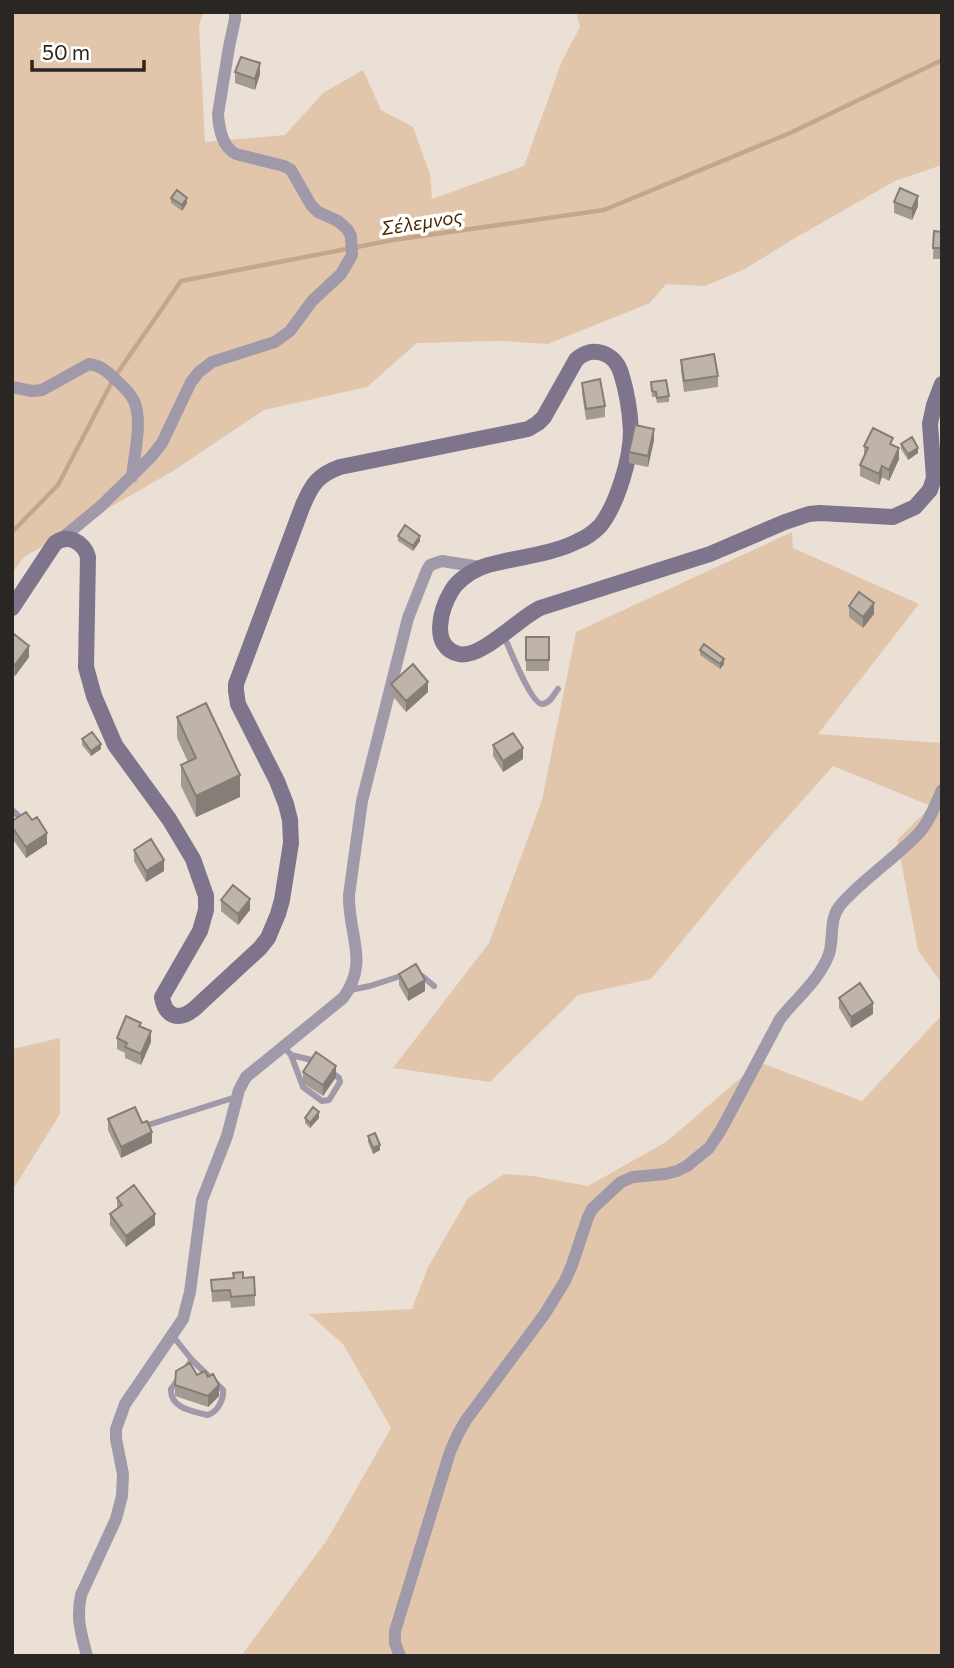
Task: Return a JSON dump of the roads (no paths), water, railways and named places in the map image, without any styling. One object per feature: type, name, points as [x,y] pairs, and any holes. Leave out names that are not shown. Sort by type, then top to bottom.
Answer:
[{"type":"main road","points":[[12,608],[51,549],[61,539],[75,540],[82,544],[88,557],[86,667],[94,696],[115,745],[169,819],[193,859],[206,896],[206,910],[200,931],[162,997],[168,1012],[180,1016],[194,1009],[260,948],[273,928],[282,900],[291,843],[290,820],[277,781],[238,704],[236,684],[303,505],[311,487],[326,472],[527,429],[544,417],[581,355],[599,352],[611,357],[619,366],[628,399],[631,433],[623,474],[612,505],[601,525],[579,541],[480,567],[469,573],[452,590],[440,618],[442,638],[456,653],[468,654],[478,651],[540,607],[710,554],[799,517],[820,513],[893,517],[915,507],[930,491],[934,478],[936,413],[942,384]]},
{"type":"street","points":[[61,539],[101,506],[152,457],[162,443],[191,382],[199,372],[212,362],[275,342],[290,331],[312,301],[341,274],[352,255],[348,229],[311,205],[291,170],[236,154],[225,146],[218,124],[218,114],[235,12]]},
{"type":"street","points":[[12,387],[42,390],[89,364],[103,369],[123,386],[133,399],[137,412],[132,477]]},
{"type":"street","points":[[87,1656],[78,1620],[81,1595],[116,1520],[122,1496],[123,1474],[116,1429],[125,1404],[183,1319],[190,1292],[202,1199],[227,1136],[236,1097],[246,1077],[287,1051],[343,998],[357,970],[349,895],[362,801],[408,618],[430,565],[442,561],[480,567]]},
{"type":"street","points":[[400,1656],[395,1643],[395,1631],[450,1452],[466,1420],[544,1315],[565,1281],[592,1209],[621,1182],[633,1177],[677,1171],[709,1148],[780,1019],[807,990],[821,969],[829,954],[834,919],[840,905],[919,832],[931,816],[942,790]]},
{"type":"lane","points":[[503,634],[528,690],[537,703],[546,703],[558,688]]},
{"type":"lane","points":[[12,810],[22,819]]},
{"type":"lane","points":[[348,990],[410,973],[422,976],[434,986]]},
{"type":"lane","points":[[287,1051],[316,1061],[339,1078],[339,1084],[329,1100],[322,1101],[303,1087],[287,1051]]},
{"type":"lane","points":[[148,1125],[236,1097]]},
{"type":"lane","points":[[172,1335],[192,1360],[223,1390],[223,1398],[211,1415],[180,1406],[170,1394],[192,1360]]},
{"type":"waterway","name":"Σέλεμνος","points":[[12,532],[58,485],[114,378],[181,281],[393,240],[604,210],[790,133],[942,60]]}]
